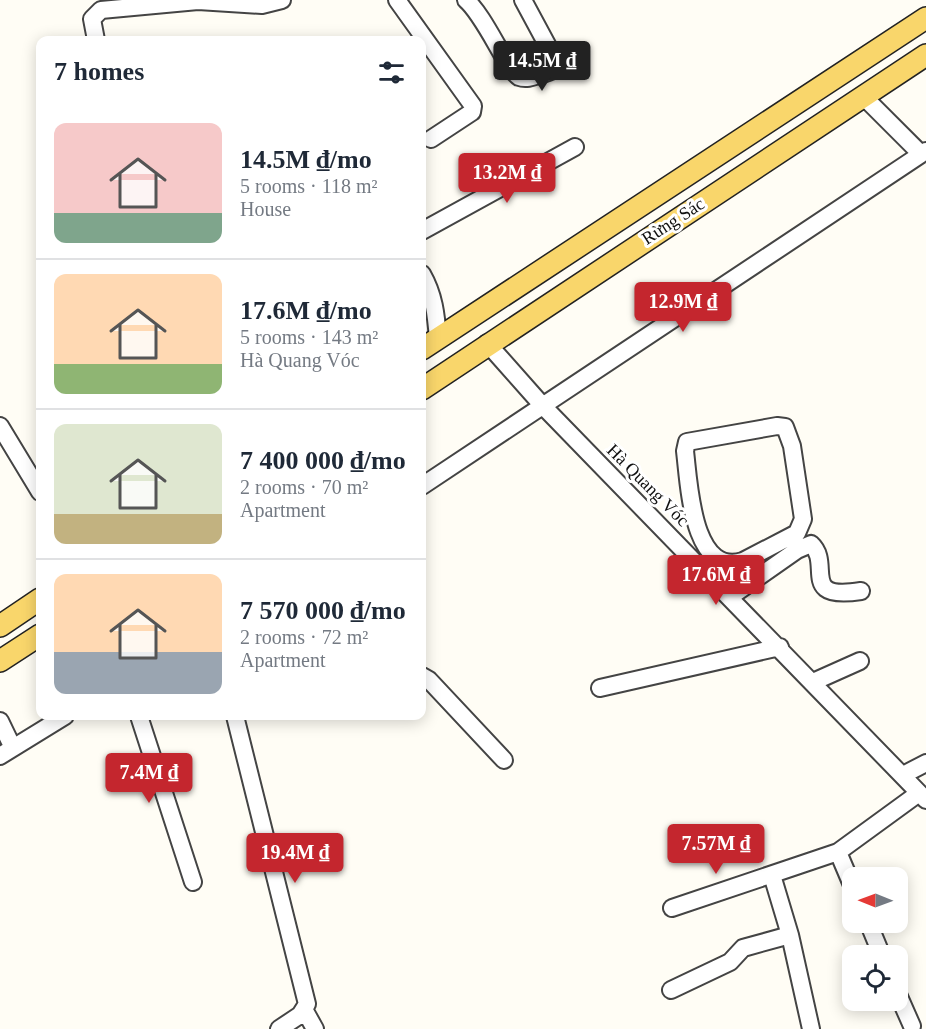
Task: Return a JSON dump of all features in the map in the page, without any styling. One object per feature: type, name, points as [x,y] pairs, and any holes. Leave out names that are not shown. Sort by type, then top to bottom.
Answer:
[{"type":"main road","name":"Rừng Sác","points":[[430,344],[926,18]]},
{"type":"main road","name":"Rừng Sác","points":[[426,387],[491,347],[926,55]]},
{"type":"main road","points":[[468,318],[491,347]]},
{"type":"main road","points":[[0,626],[36,602]]},
{"type":"main road","points":[[0,661],[36,638]]},
{"type":"street","points":[[95,36],[92,19],[101,10],[198,2],[262,5],[282,0]]},
{"type":"street","points":[[397,0],[423,36]]},
{"type":"street","points":[[466,0],[475,8],[489,28],[512,70],[527,79],[554,70],[558,65],[523,0]]},
{"type":"street","points":[[426,40],[473,106],[472,112],[431,139]]},
{"type":"street","points":[[427,482],[919,149],[863,96]]},
{"type":"street","points":[[426,229],[575,147]]},
{"type":"street","points":[[426,281],[435,305],[430,344]]},
{"type":"street","name":"Hà Quang Vóc","points":[[491,347],[542,405],[923,796]]},
{"type":"street","points":[[0,426],[36,485]]},
{"type":"street","points":[[785,427],[792,446],[803,519],[797,533],[733,564],[720,562],[714,557],[696,528],[686,461],[687,442],[785,427]]},
{"type":"street","points":[[679,544],[696,528]]},
{"type":"street","points":[[730,597],[797,550],[811,544],[815,547],[821,578],[827,590],[832,593],[861,591]]},
{"type":"street","points":[[600,688],[780,647]]},
{"type":"street","points":[[813,682],[860,661]]},
{"type":"street","points":[[426,678],[504,760]]},
{"type":"street","points":[[5,740],[55,720]]},
{"type":"street","points":[[140,720],[193,882]]},
{"type":"street","points":[[236,720],[307,1004],[305,1011],[279,1029]]},
{"type":"street","points":[[903,776],[926,764]]},
{"type":"street","points":[[672,908],[838,852],[923,796]]},
{"type":"street","points":[[838,852],[844,867]]},
{"type":"street","points":[[772,875],[790,935],[811,1029]]},
{"type":"street","points":[[671,990],[730,962],[743,948],[790,935]]},
{"type":"street","points":[[305,1011],[315,1029]]},
{"type":"street","points":[[905,1011],[912,1026]]}]
